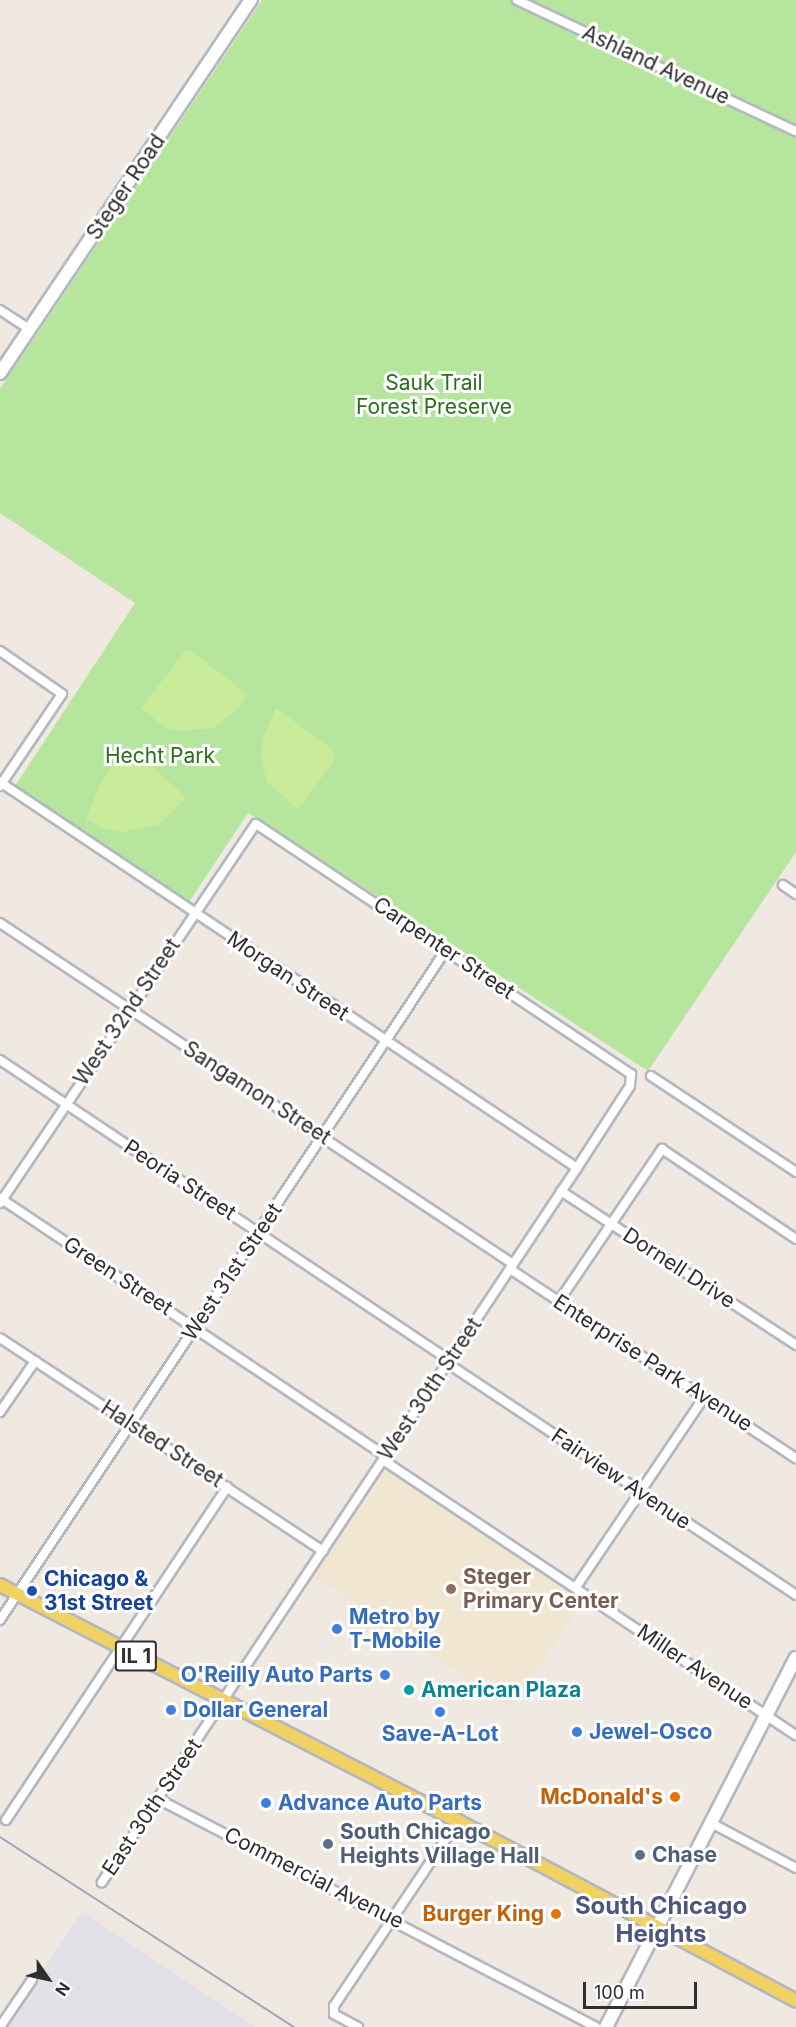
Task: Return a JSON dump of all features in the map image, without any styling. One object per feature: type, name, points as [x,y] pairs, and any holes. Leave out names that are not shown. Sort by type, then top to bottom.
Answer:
[{"type":"main road","name":"IL 1","points":[[0,1585],[458,1821],[796,2001]]},
{"type":"street","name":"Steger Road","points":[[0,373],[251,0]]},
{"type":"street","name":"Ashland Avenue","points":[[517,0],[796,131]]},
{"type":"street","points":[[0,310],[29,329]]},
{"type":"street","points":[[0,651],[62,694],[1,784]]},
{"type":"street","name":"Morgan Street","points":[[1,784],[577,1168]]},
{"type":"street","name":"West 32nd Street","points":[[1,1200],[193,912],[256,824]]},
{"type":"street","name":"Carpenter Street","points":[[256,824],[631,1074]]},
{"type":"street","points":[[783,885],[796,894]]},
{"type":"street","name":"Sangamon Street","points":[[0,923],[322,1136],[512,1266]]},
{"type":"street","name":"West 31st Street","points":[[0,1620],[446,950]]},
{"type":"street","name":"Peoria Street","points":[[0,1060],[448,1361]]},
{"type":"street","name":"West 30th Street","points":[[223,1701],[577,1168],[630,1086],[631,1074]]},
{"type":"street","points":[[651,1076],[796,1172]]},
{"type":"street","points":[[559,1301],[662,1149],[796,1239]]},
{"type":"street","name":"Dornell Drive","points":[[561,1191],[796,1345]]},
{"type":"street","name":"Green Street","points":[[1,1200],[195,1327],[384,1458]]},
{"type":"street","name":"Enterprise Park Avenue","points":[[512,1266],[559,1301],[796,1458]]},
{"type":"street","name":"Halsted Street","points":[[0,1338],[322,1551]]},
{"type":"street","points":[[0,1412],[35,1360]]},
{"type":"street","name":"Fairview Avenue","points":[[448,1361],[639,1492],[796,1595]]},
{"type":"street","points":[[576,1587],[704,1397]]},
{"type":"street","name":"Miller Avenue","points":[[384,1458],[796,1736]]},
{"type":"street","points":[[6,1820],[227,1487]]},
{"type":"street","points":[[606,2027],[713,1824],[796,1658]]},
{"type":"street","name":"East 30th Street","points":[[102,1882],[223,1701]]},
{"type":"street","name":"Commercial Avenue","points":[[158,1799],[393,1918],[596,2027]]},
{"type":"street","points":[[358,2027],[333,2014],[336,2002],[458,1821]]},
{"type":"street","points":[[713,1824],[796,1868]]},
{"type":"street","points":[[0,2027],[32,1980]]},
{"type":"shaded area","name":"Steger Primary Center","points":[[387,1468],[584,1600],[511,1708],[314,1576]]},
{"type":"shaded area","points":[[82,1911],[256,2027],[4,2027]]},
{"type":"green space","name":"Sauk Trail Forest Preserve","points":[[262,0],[796,0],[796,852],[648,1071],[248,813],[189,902],[15,786],[135,603],[0,513],[0,389]]},
{"type":"green space","points":[[190,650],[247,694],[236,711],[213,728],[180,731],[164,727],[141,708],[185,651]]},
{"type":"green space","points":[[276,708],[333,750],[335,759],[298,810],[267,781],[261,759],[263,739]]},
{"type":"green space","points":[[130,752],[152,766],[186,798],[160,824],[122,832],[103,828],[86,819],[101,782],[121,755]]},
{"type":"railway","points":[[0,1837],[294,2027]]},
{"type":"place","name":"Steger Primary Center","points":[[451,1589]]},
{"type":"place","name":"Chicago & 31st Street","points":[[32,1591]]},
{"type":"place","name":"Metro by T-Mobile","points":[[337,1629]]},
{"type":"place","name":"O'Reilly Auto Parts","points":[[385,1675]]},
{"type":"place","name":"American Plaza","points":[[409,1690]]},
{"type":"place","name":"Dollar General","points":[[171,1710]]},
{"type":"place","name":"Save-A-Lot","points":[[440,1712]]},
{"type":"place","name":"Jewel-Osco","points":[[577,1732]]},
{"type":"place","name":"McDonald's","points":[[675,1797]]},
{"type":"place","name":"Advance Auto Parts","points":[[266,1803]]},
{"type":"place","name":"South Chicago Heights Village Hall","points":[[328,1844]]},
{"type":"place","name":"Chase","points":[[640,1855]]},
{"type":"place","name":"Burger King","points":[[556,1914]]},
{"type":"district","name":"South Chicago Heights","points":[[661,1920]]},
{"type":"park label","name":"Hecht Park","points":[[160,756]]}]
